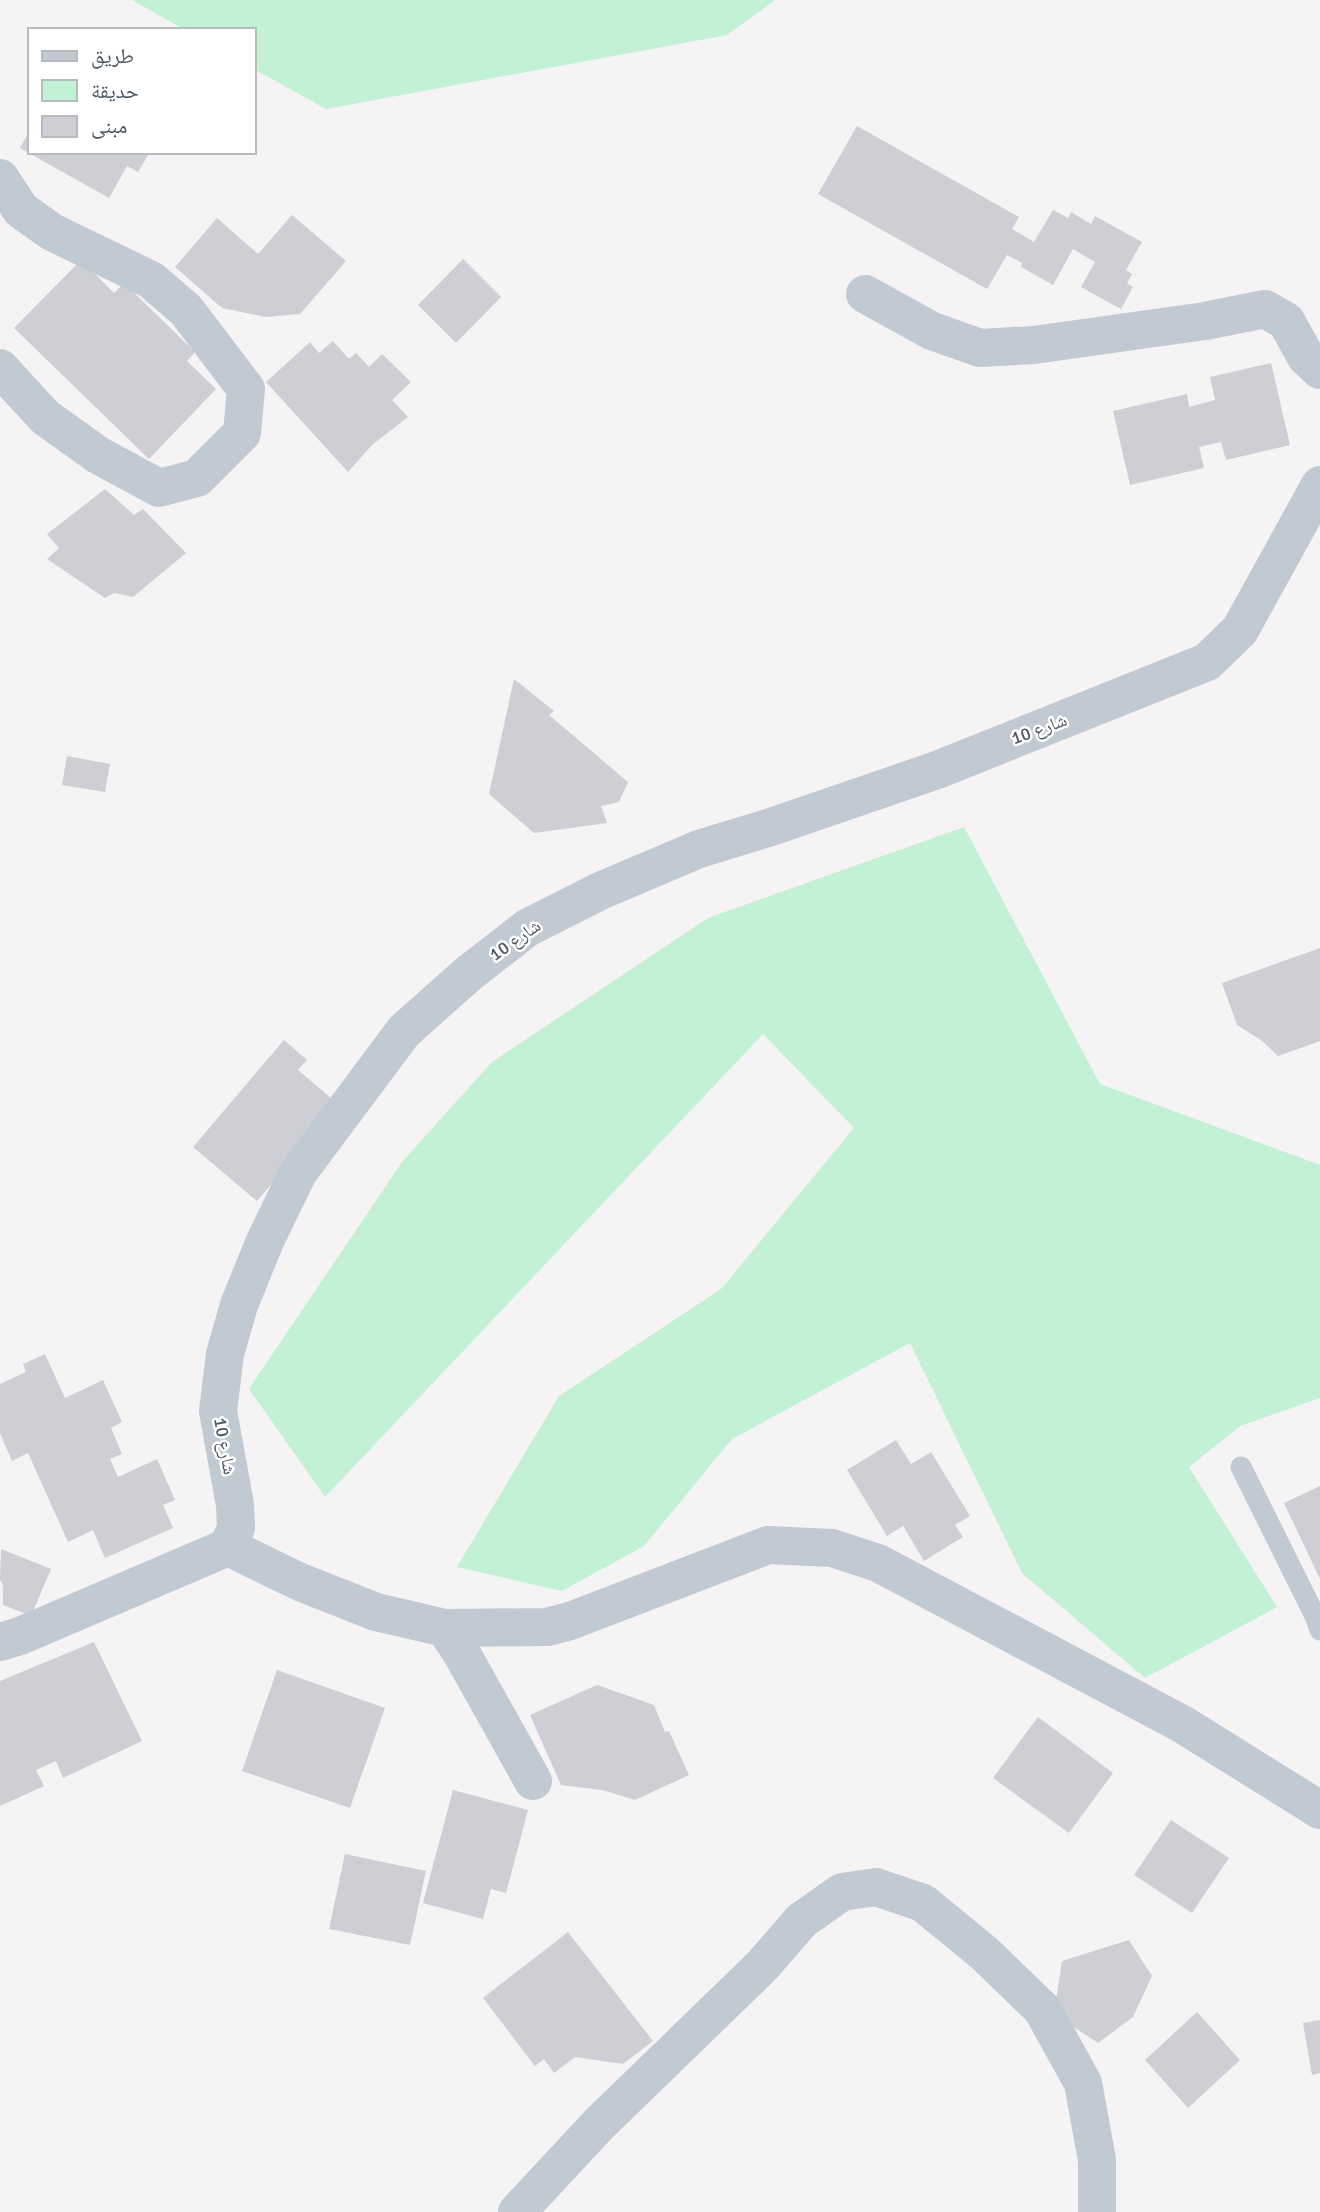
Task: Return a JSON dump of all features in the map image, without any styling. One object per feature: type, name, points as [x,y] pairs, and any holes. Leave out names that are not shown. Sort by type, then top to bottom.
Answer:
[{"type":"street","points":[[0,178],[21,210],[52,232],[151,280],[186,310],[246,389],[242,433],[197,478],[159,488],[98,455],[45,417],[0,368]]},
{"type":"street","points":[[864,293],[932,331],[980,348],[1034,345],[1205,321],[1265,309],[1286,321],[1306,357],[1320,370]]},
{"type":"street","name":"شارع 10","points":[[228,1547],[236,1528],[235,1505],[218,1411],[225,1354],[239,1305],[265,1241],[298,1173],[404,1031],[468,974],[527,928],[600,891],[699,849],[937,770],[1208,662],[1240,630],[1320,485]]},
{"type":"street","points":[[0,1642],[20,1636],[228,1547],[300,1582],[376,1612],[445,1628],[547,1627],[570,1621],[768,1545],[832,1548],[878,1563],[1182,1724],[1320,1810]]},
{"type":"street","points":[[445,1628],[533,1781]]},
{"type":"street","points":[[517,2212],[600,2123],[761,1967],[802,1920],[842,1892],[876,1886],[923,1903],[984,1953],[1042,2009],[1083,2084],[1097,2160],[1097,2212]]},
{"type":"lane","points":[[1241,1467],[1320,1630]]},
{"type":"green space","points":[[132,0],[775,0],[727,35],[326,109],[256,70],[256,28],[181,28]]},
{"type":"green space","points":[[964,827],[1100,1084],[1320,1165],[1320,1398],[1240,1426],[1189,1467],[1277,1607],[1145,1678],[1022,1573],[910,1343],[732,1439],[644,1546],[562,1591],[457,1567],[559,1396],[721,1289],[854,1128],[763,1034],[325,1497],[249,1389],[402,1162],[492,1062],[708,918]]},
{"type":"building","points":[[857,126],[1019,217],[1012,229],[1034,242],[1053,210],[1068,218],[1071,212],[1091,224],[1095,216],[1142,242],[1126,270],[1132,274],[1127,283],[1133,287],[1121,309],[1081,287],[1095,262],[1073,249],[1053,285],[1021,267],[1022,263],[1007,255],[987,289],[818,194]]},
{"type":"building","points":[[28,134],[28,152],[20,148]]},
{"type":"building","points":[[31,154],[149,154],[138,172],[127,166],[109,198]]},
{"type":"building","points":[[292,215],[346,261],[300,314],[266,317],[222,308],[175,267],[217,218],[258,254]]},
{"type":"building","points":[[463,259],[501,297],[456,343],[418,305]]},
{"type":"building","points":[[81,260],[114,293],[124,283],[195,352],[187,361],[216,389],[149,459],[14,328]]},
{"type":"building","points":[[333,341],[349,359],[356,353],[369,367],[382,354],[411,382],[392,400],[408,417],[372,445],[348,472],[266,382],[310,342],[319,353]]},
{"type":"building","points":[[1271,363],[1290,445],[1226,460],[1221,442],[1199,447],[1204,468],[1130,485],[1113,411],[1187,394],[1189,407],[1215,400],[1210,377]]},
{"type":"building","points":[[105,489],[134,515],[143,509],[186,553],[133,597],[114,593],[105,598],[47,559],[59,548],[47,534]]},
{"type":"building","points":[[514,679],[554,711],[549,715],[628,782],[619,802],[601,806],[607,823],[534,833],[489,794]]},
{"type":"building","points":[[67,756],[110,764],[105,792],[62,785]]},
{"type":"building","points":[[1320,948],[1320,1041],[1278,1056],[1261,1040],[1237,1025],[1222,983]]},
{"type":"building","points":[[284,1040],[307,1060],[298,1070],[339,1105],[257,1201],[193,1147]]},
{"type":"building","points":[[45,1354],[65,1398],[103,1380],[122,1422],[111,1428],[122,1454],[110,1459],[118,1477],[157,1459],[175,1500],[163,1505],[173,1528],[105,1558],[93,1530],[68,1542],[28,1453],[12,1461],[0,1433],[0,1384],[26,1372],[23,1364]]},
{"type":"building","points":[[896,1440],[911,1464],[931,1452],[970,1516],[955,1525],[963,1537],[924,1561],[903,1526],[887,1536],[847,1470]]},
{"type":"building","points":[[1320,1486],[1320,1579],[1284,1503]]},
{"type":"building","points":[[1,1549],[51,1569],[31,1616],[3,1605],[3,1585],[0,1580]]},
{"type":"building","points":[[94,1642],[142,1741],[63,1778],[56,1761],[36,1770],[44,1786],[0,1806],[0,1681]]},
{"type":"building","points":[[277,1670],[385,1708],[350,1808],[242,1771]]},
{"type":"building","points":[[597,1685],[654,1705],[665,1732],[669,1731],[689,1775],[635,1800],[602,1790],[561,1785],[530,1715]]},
{"type":"building","points":[[1038,1717],[1113,1773],[1069,1833],[993,1778]]},
{"type":"building","points":[[453,1790],[528,1810],[506,1893],[491,1889],[483,1919],[423,1903]]},
{"type":"building","points":[[1171,1820],[1229,1858],[1192,1913],[1134,1875]]},
{"type":"building","points":[[345,1854],[426,1871],[410,1945],[329,1929]]},
{"type":"building","points":[[568,1932],[653,2041],[623,2064],[575,2057],[554,2073],[544,2059],[535,2066],[483,1998]]},
{"type":"building","points":[[1129,1940],[1152,1976],[1133,2017],[1098,2043],[1054,2014],[1062,1961]]},
{"type":"building","points":[[1197,2012],[1240,2060],[1188,2108],[1145,2060]]},
{"type":"building","points":[[1320,2020],[1320,2073],[1312,2075],[1303,2023]]}]
